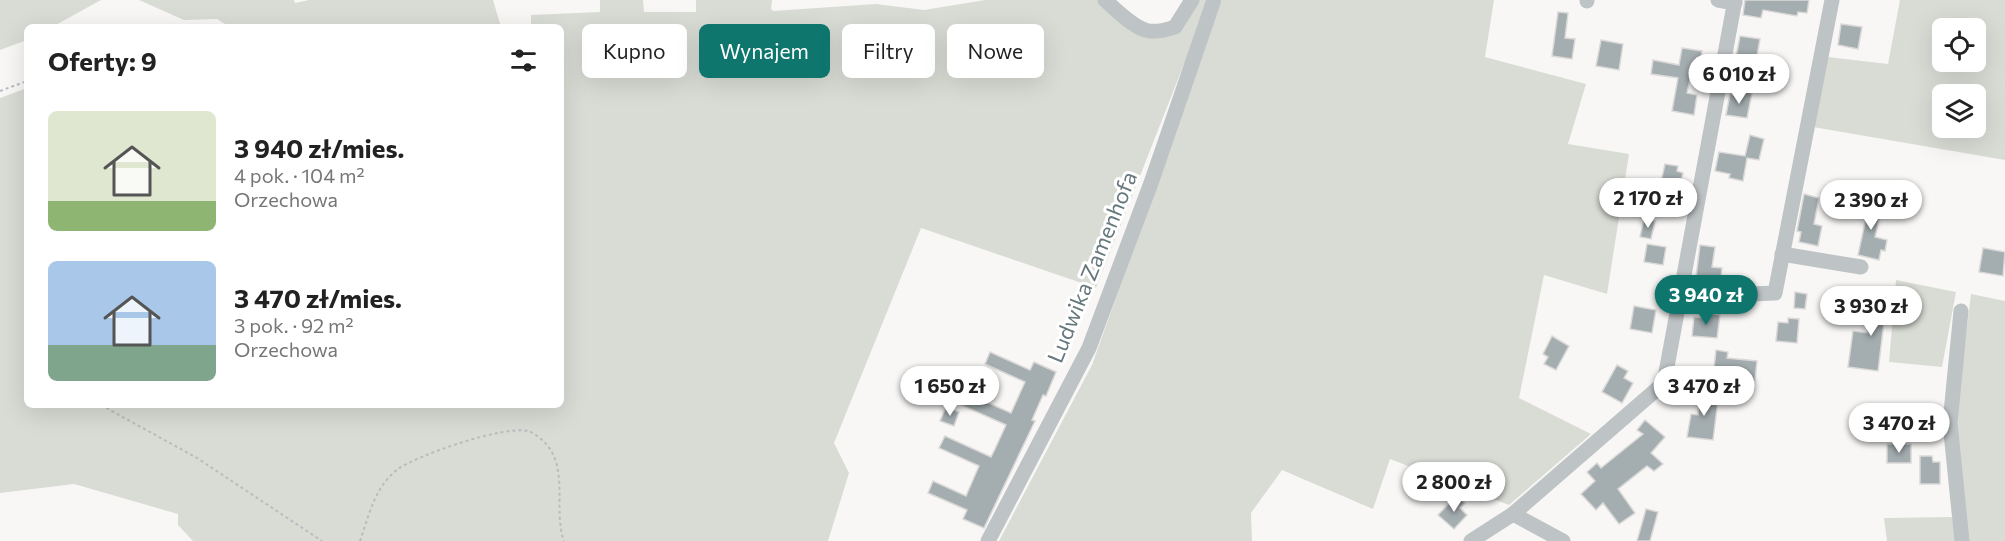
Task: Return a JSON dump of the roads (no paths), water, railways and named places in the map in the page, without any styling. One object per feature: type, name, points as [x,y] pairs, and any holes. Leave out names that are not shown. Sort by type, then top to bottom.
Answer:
[{"type":"street","points":[[1105,0],[1120,14],[1145,30],[1163,30],[1175,27],[1192,0]]},
{"type":"street","name":"Ludwika Zamenhofa","points":[[988,541],[1089,348],[1151,183],[1214,0]]},
{"type":"street","points":[[1471,541],[1513,514],[1664,382],[1735,1],[1718,0]]},
{"type":"street","points":[[1680,297],[1775,293],[1832,0]]},
{"type":"street","points":[[1782,254],[1861,267]]},
{"type":"street","points":[[1961,311],[1950,423],[1962,541]]},
{"type":"street","points":[[1513,514],[1563,541]]}]
